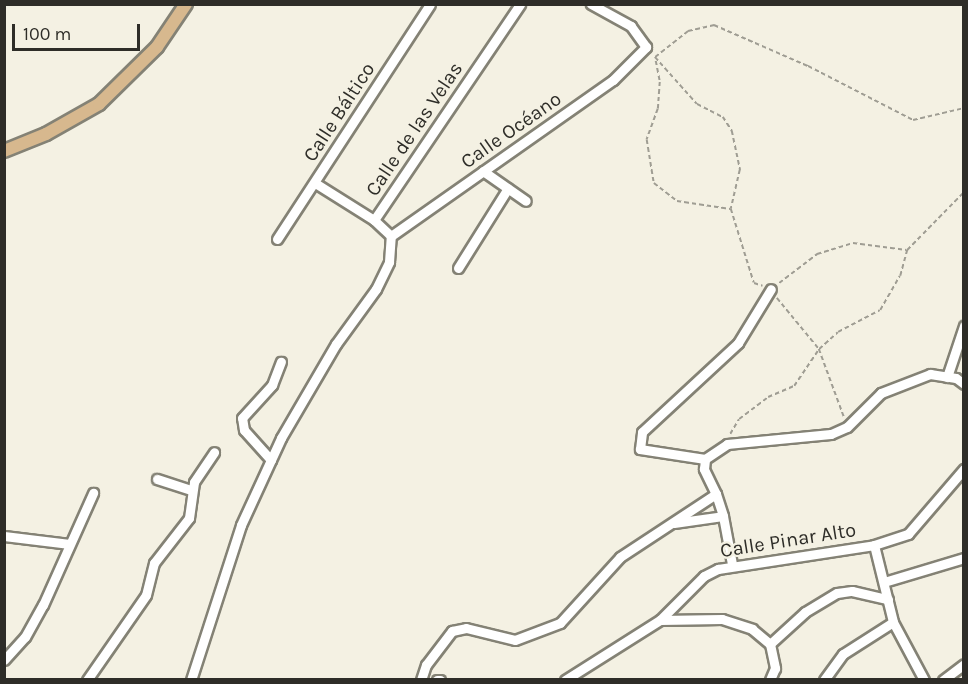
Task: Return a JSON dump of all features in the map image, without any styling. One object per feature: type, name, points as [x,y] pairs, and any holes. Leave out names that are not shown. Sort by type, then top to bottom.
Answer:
[{"type":"main road","points":[[4,151],[46,134],[99,104],[157,46],[186,4]]},
{"type":"street","name":"Calle Báltico","points":[[277,239],[430,4]]},
{"type":"street","name":"Calle de las Velas","points":[[391,236],[374,220],[520,4]]},
{"type":"street","points":[[591,4],[631,26],[646,46]]},
{"type":"street","name":"Calle Océano","points":[[391,236],[613,80],[646,46]]},
{"type":"street","points":[[483,171],[526,201]]},
{"type":"street","points":[[315,183],[374,220]]},
{"type":"street","points":[[458,268],[508,188]]},
{"type":"street","points":[[191,680],[241,525],[271,460],[336,344],[376,289],[389,262],[391,236]]},
{"type":"street","points":[[771,289],[738,343],[642,432],[640,449],[705,459],[727,444],[831,434],[847,427],[881,393],[930,374],[947,377],[963,384]]},
{"type":"street","points":[[947,377],[963,326]]},
{"type":"street","points":[[271,460],[244,430],[242,418],[272,385],[281,362]]},
{"type":"street","points":[[87,680],[146,595],[154,563],[189,518],[191,490],[199,470],[214,452]]},
{"type":"street","points":[[705,459],[704,469],[723,516],[732,564]]},
{"type":"street","name":"Calle Pinar Alto","points":[[565,680],[660,620],[704,576],[732,564],[795,559],[874,545],[915,530],[963,469]]},
{"type":"street","points":[[157,479],[191,490]]},
{"type":"street","points":[[4,660],[25,637],[43,605],[93,493]]},
{"type":"street","points":[[421,680],[426,665],[452,631],[466,628],[515,640],[560,623],[620,557],[716,494]]},
{"type":"street","points":[[669,524],[723,516]]},
{"type":"street","points":[[4,536],[70,544]]},
{"type":"street","points":[[874,545],[893,622],[924,680]]},
{"type":"street","points":[[884,582],[963,558]]},
{"type":"street","points":[[770,644],[805,612],[837,593],[852,591],[888,599]]},
{"type":"street","points":[[660,620],[722,620],[752,629],[770,644],[775,668],[770,680]]},
{"type":"street","points":[[824,680],[843,654],[893,622]]},
{"type":"street","points":[[943,680],[963,664]]},
{"type":"path","points":[[655,57],[688,31],[714,25],[808,66],[913,120],[963,108]]},
{"type":"path","points":[[646,46],[697,104],[723,117],[732,131],[740,170],[731,209],[754,283],[771,289],[789,317],[819,349],[847,427]]},
{"type":"path","points":[[655,57],[660,82],[658,109],[647,140],[654,183],[677,201],[731,209]]},
{"type":"path","points":[[730,434],[739,418],[768,397],[794,386],[819,349],[838,332],[880,310],[900,276],[907,250],[963,192]]},
{"type":"path","points":[[771,289],[817,254],[853,243],[907,250]]}]
